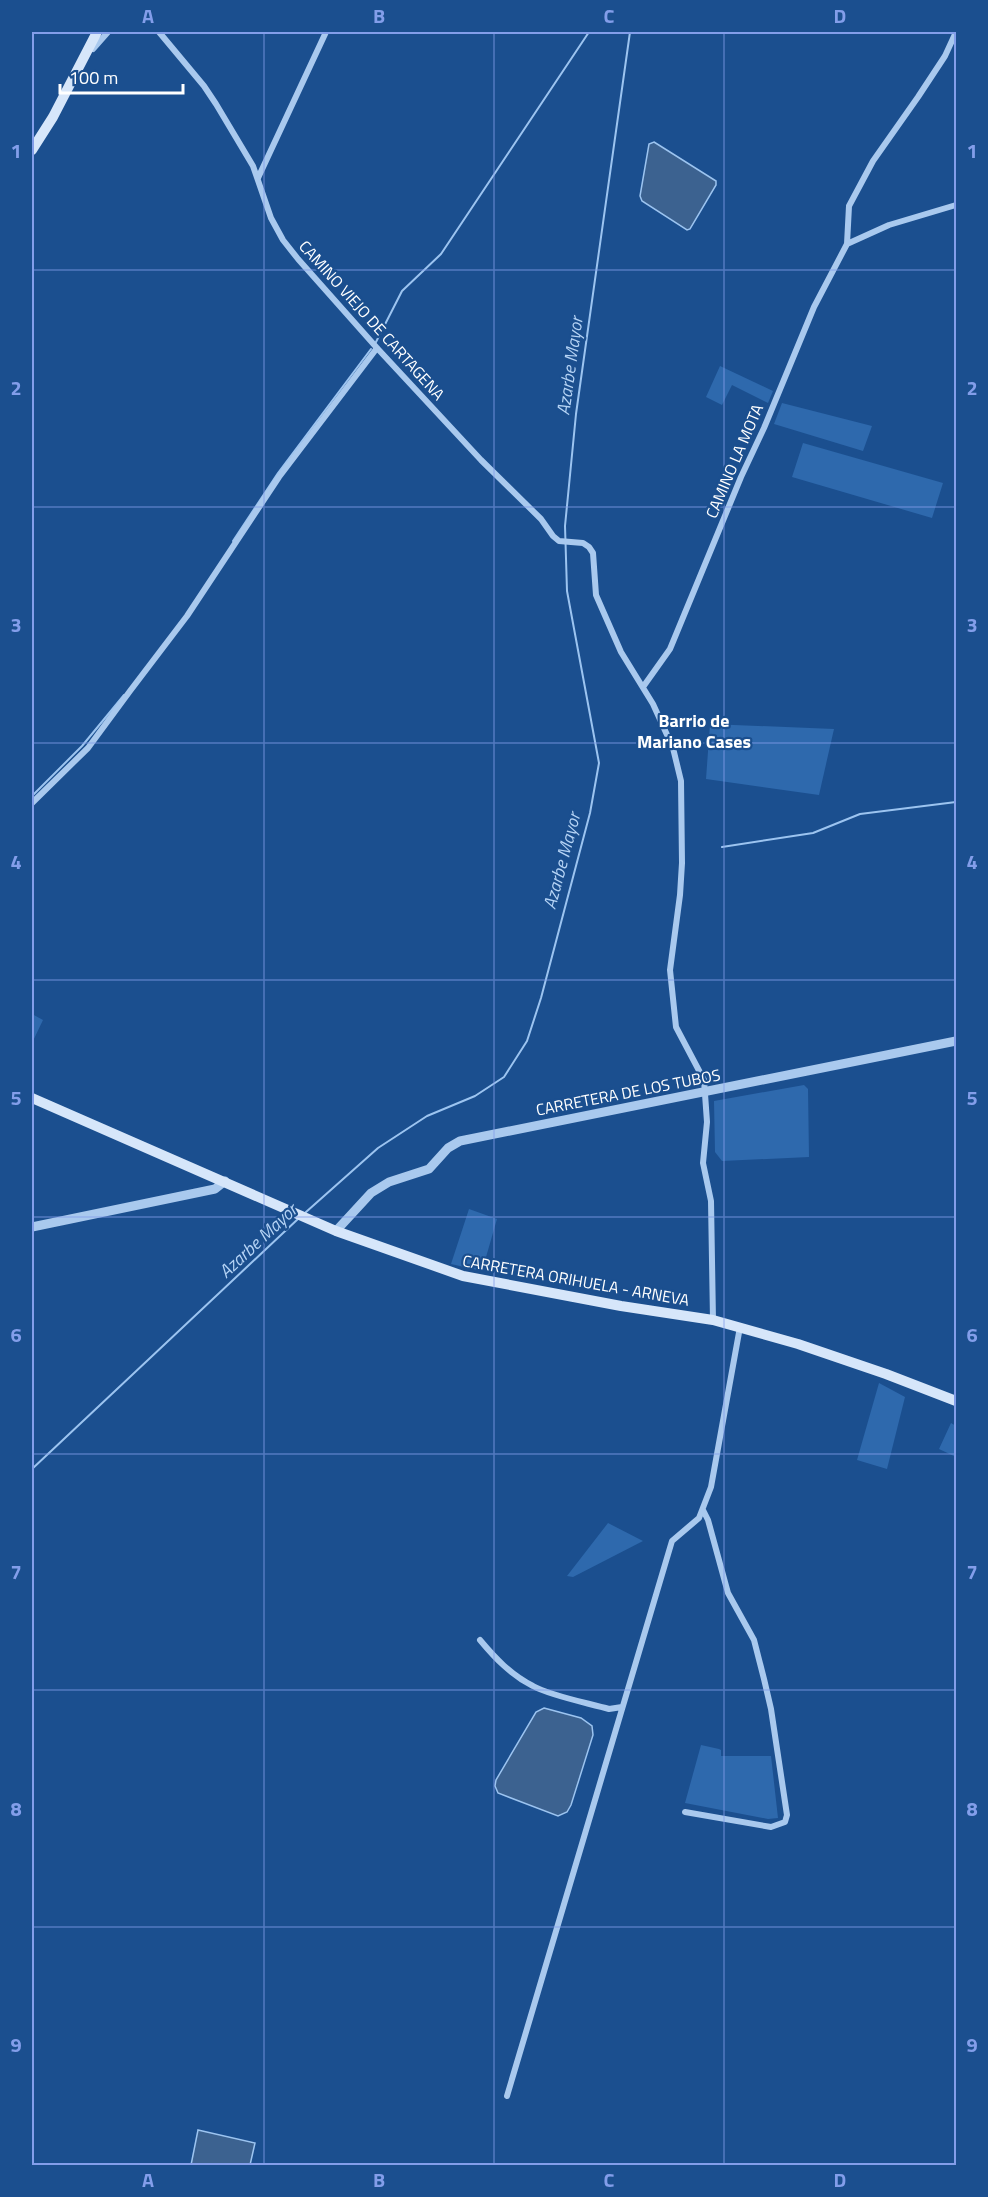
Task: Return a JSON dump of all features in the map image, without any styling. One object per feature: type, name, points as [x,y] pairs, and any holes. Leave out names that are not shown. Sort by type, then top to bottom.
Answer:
[{"type":"main road","points":[[32,150],[53,117],[98,32]]},
{"type":"main road","name":"CARRETERA ORIHUELA - ARNEVA","points":[[32,1098],[336,1231],[463,1276],[621,1306],[713,1320],[875,1370],[957,1401]]},
{"type":"street","points":[[84,58],[108,32]]},
{"type":"street","name":"CAMINO VIEJO DE CARTAGENA","points":[[159,32],[204,86],[248,156],[271,218],[283,240],[314,279],[481,460],[541,519],[559,541],[583,543],[589,547],[593,553],[596,595],[621,652],[643,687]]},
{"type":"street","points":[[258,178],[326,32]]},
{"type":"street","points":[[957,32],[945,56],[873,161],[849,206],[847,244],[889,225],[957,205]]},
{"type":"street","name":"CAMINO LA MOTA","points":[[643,687],[670,649],[814,307],[847,244]]},
{"type":"street","points":[[32,803],[88,748],[187,616],[279,477],[377,348]]},
{"type":"street","points":[[643,687],[673,748],[681,781],[682,863],[680,895],[670,957],[670,981],[676,1027],[704,1080],[707,1122],[703,1163],[711,1201],[713,1320]]},
{"type":"street","name":"CARRETERA DE LOS TUBOS","points":[[336,1231],[371,1193],[389,1182],[429,1169],[448,1148],[460,1140],[957,1041]]},
{"type":"street","points":[[32,1227],[215,1189],[225,1181]]},
{"type":"street","points":[[507,2097],[672,1541],[692,1526],[703,1510],[711,1487],[740,1327]]},
{"type":"street","points":[[685,1812],[771,1827],[785,1822],[787,1815],[771,1709],[754,1641],[728,1593],[708,1520],[703,1510]]},
{"type":"street","points":[[480,1640],[510,1671],[534,1687],[609,1709],[622,1707]]},
{"type":"shaded area","points":[[654,142],[716,181],[716,185],[690,229],[687,230],[642,201],[640,196],[649,144]]},
{"type":"shaded area","points":[[720,366],[773,391],[768,403],[732,385],[722,405],[706,397]]},
{"type":"shaded area","points":[[782,403],[872,426],[863,451],[774,424]]},
{"type":"shaded area","points":[[803,443],[943,483],[932,518],[792,477]]},
{"type":"shaded area","points":[[710,724],[834,729],[819,795],[706,779]]},
{"type":"shaded area","points":[[32,1014],[43,1020],[32,1043]]},
{"type":"shaded area","points":[[804,1085],[808,1089],[809,1157],[722,1161],[715,1152],[714,1101]]},
{"type":"shaded area","points":[[469,1209],[497,1219],[482,1271],[451,1264]]},
{"type":"shaded area","points":[[879,1383],[905,1397],[887,1469],[857,1460]]},
{"type":"shaded area","points":[[951,1423],[956,1426],[956,1457],[939,1449]]},
{"type":"shaded area","points":[[608,1523],[643,1541],[573,1577],[567,1576]]},
{"type":"shaded area","points":[[544,1708],[581,1718],[592,1726],[593,1735],[571,1805],[567,1812],[558,1816],[498,1793],[495,1786],[496,1780],[536,1712]]},
{"type":"shaded area","points":[[701,1745],[721,1750],[721,1756],[771,1756],[778,1818],[768,1819],[685,1803]]},
{"type":"shaded area","points":[[198,2130],[255,2143],[250,2165],[191,2165]]},
{"type":"waterway","points":[[376,342],[402,291],[441,254],[589,32]]},
{"type":"waterway","name":"Azarbe Mayor","points":[[306,1212],[378,1148],[427,1116],[475,1096],[504,1077],[527,1041],[541,998],[590,813],[599,763],[567,591],[565,526],[576,414],[630,32]]},
{"type":"waterway","points":[[233,541],[278,473],[371,349]]},
{"type":"waterway","points":[[32,796],[82,746],[124,695]]},
{"type":"waterway","points":[[722,847],[813,833],[860,814],[956,802]]},
{"type":"waterway","name":"Azarbe Mayor","points":[[32,1469],[299,1218]]},
{"type":"district","name":"Barrio de Mariano Cases","points":[[694,731]]}]
